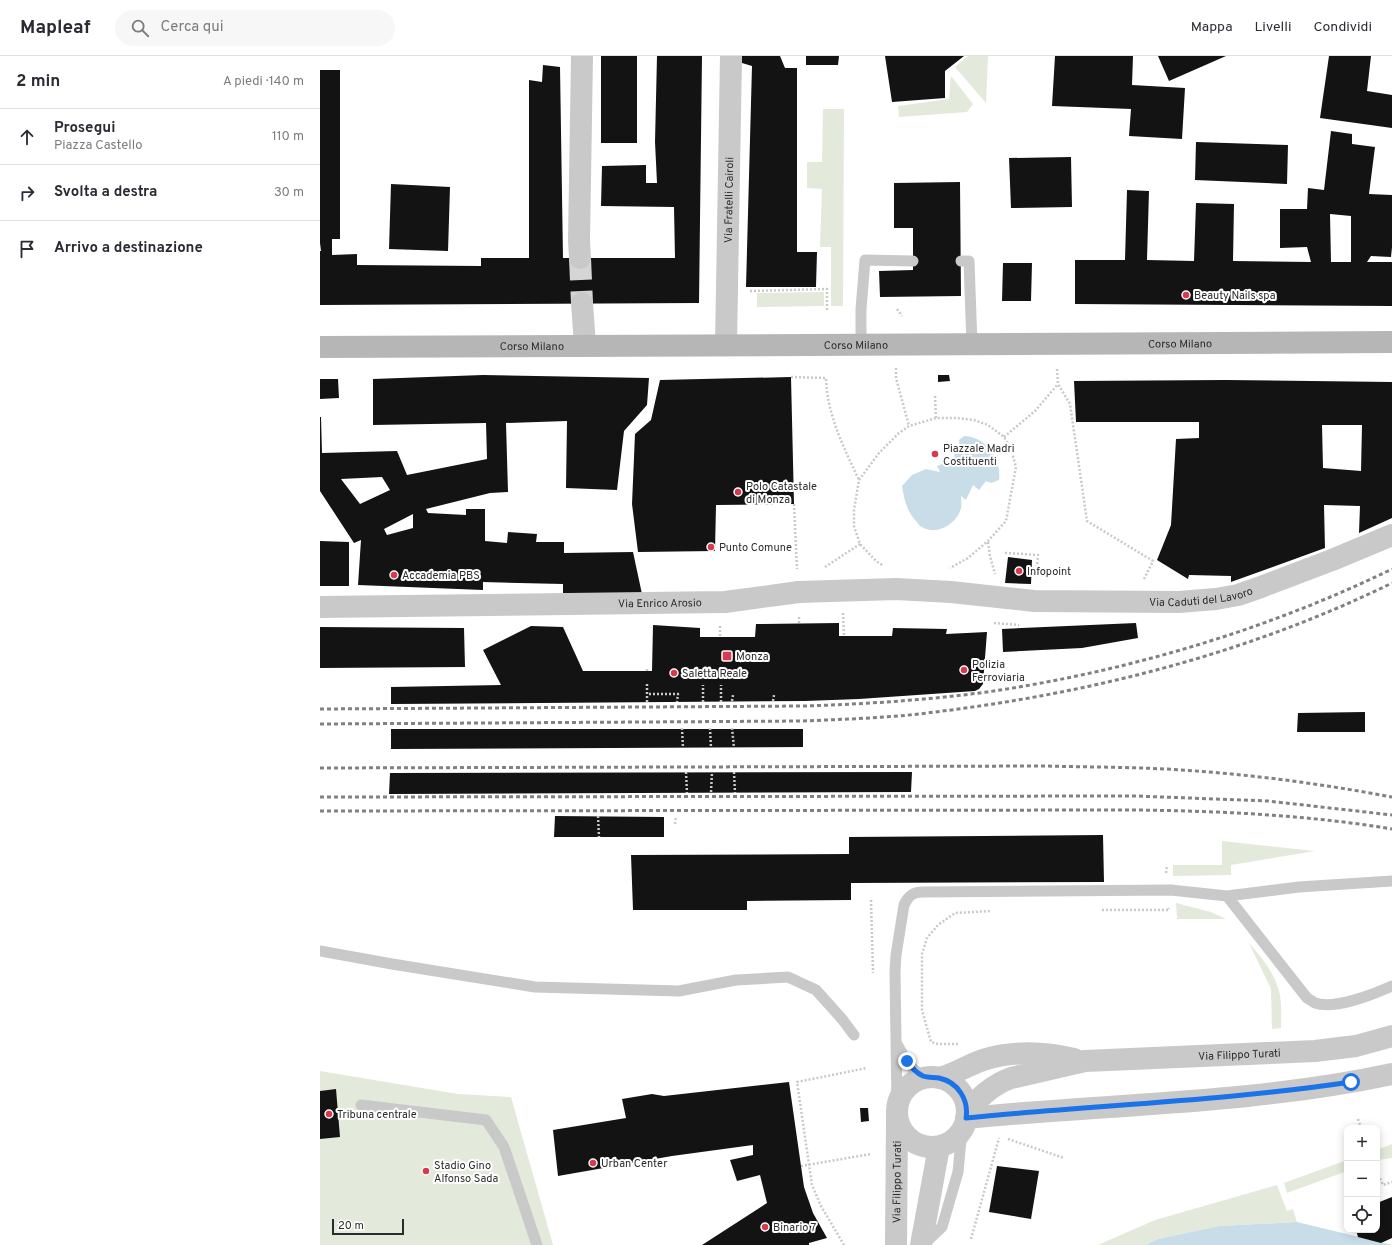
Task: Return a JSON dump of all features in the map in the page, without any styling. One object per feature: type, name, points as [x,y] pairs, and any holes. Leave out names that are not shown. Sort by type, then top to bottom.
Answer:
[{"type":"main road","name":"Corso Milano","points":[[320,347],[585,345],[1058,345],[1392,342]]},
{"type":"street","points":[[580,258],[582,56]]},
{"type":"street","name":"Via Fratelli Cairoli","points":[[726,345],[731,56]]},
{"type":"street","points":[[582,303],[585,345]]},
{"type":"street","name":"Via Caduti del Lavoro","points":[[997,588],[1034,601],[1179,602],[1216,599],[1238,595],[1262,587],[1392,535]]},
{"type":"street","name":"Via Enrico Arosio","points":[[320,607],[725,602],[798,592],[896,588],[951,592],[997,588]]},
{"type":"street","name":"Via Filippo Turati","points":[[965,1120],[986,1092],[1001,1081],[1085,1061],[1315,1051],[1356,1046],[1392,1036]]},
{"type":"street","name":"Via Filippo Turati","points":[[934,1078],[982,1060],[1002,1055],[1042,1054],[1085,1061]]},
{"type":"street","points":[[965,1120],[1295,1091],[1392,1074]]},
{"type":"street","points":[[934,1078],[954,1085],[961,1092],[965,1101],[965,1120],[954,1140],[940,1147],[928,1147],[913,1142],[901,1129],[897,1113],[901,1094],[908,1086],[920,1079],[934,1078]]},
{"type":"street","name":"Via Filippo Turati","points":[[896,1245],[897,1113]]},
{"type":"street","points":[[922,1245],[940,1147]]},
{"type":"lane","points":[[861,345],[865,260],[914,260]]},
{"type":"lane","points":[[961,261],[969,261],[972,345]]},
{"type":"lane","points":[[897,1113],[895,988],[896,955],[904,905],[908,897],[914,893],[1171,890],[1227,896],[1299,887],[1392,881]]},
{"type":"lane","points":[[1227,896],[1307,998],[1316,1003],[1327,1004],[1363,998],[1392,986]]},
{"type":"lane","points":[[320,951],[535,987],[679,991],[736,980],[788,977],[816,990],[854,1035]]},
{"type":"lane","points":[[896,1044],[913,1068],[922,1076],[934,1078]]},
{"type":"lane","points":[[361,1105],[486,1120],[504,1147],[537,1245]]},
{"type":"lane","points":[[922,1245],[942,1227],[958,1172],[965,1120]]},
{"type":"path","points":[[748,291],[827,289],[827,311]]},
{"type":"path","points":[[897,309],[902,316]]},
{"type":"path","points":[[1057,369],[1058,384],[1070,404],[1087,521],[1153,561],[1132,602]]},
{"type":"path","points":[[791,377],[826,378],[827,394],[839,437],[859,480]]},
{"type":"path","points":[[896,378],[909,426]]},
{"type":"path","points":[[1004,437],[1035,411],[1058,384]]},
{"type":"path","points":[[935,396],[936,418]]},
{"type":"path","points":[[887,568],[876,561],[860,544],[854,526],[854,510],[859,480],[879,453],[898,433],[909,426],[936,418],[974,420],[988,425],[1004,437],[1011,448],[1016,467],[1006,521],[988,542],[968,558],[947,570]]},
{"type":"path","points":[[794,504],[799,623]]},
{"type":"path","points":[[988,542],[997,588]]},
{"type":"path","points":[[823,569],[860,544]]},
{"type":"path","points":[[1005,553],[1038,555],[1034,601]]},
{"type":"path","points":[[843,612],[844,636]]},
{"type":"path","points":[[720,621],[720,637]]},
{"type":"path","points":[[647,684],[647,702]]},
{"type":"path","points":[[703,685],[703,702]]},
{"type":"path","points":[[721,685],[721,702]]},
{"type":"path","points":[[647,694],[678,694],[678,702]]},
{"type":"path","points":[[732,702],[733,695]]},
{"type":"path","points":[[774,695],[774,701]]},
{"type":"path","points":[[682,728],[683,748]]},
{"type":"path","points":[[710,728],[711,748]]},
{"type":"path","points":[[732,728],[734,748]]},
{"type":"path","points":[[686,772],[687,793]]},
{"type":"path","points":[[711,792],[712,772]]},
{"type":"path","points":[[734,772],[735,793]]},
{"type":"path","points":[[598,816],[599,837]]},
{"type":"path","points":[[673,822],[675,824],[676,817]]},
{"type":"path","points":[[1166,873],[1167,866]]},
{"type":"path","points":[[871,900],[873,973]]},
{"type":"path","points":[[1100,910],[1169,910],[1168,906]]},
{"type":"path","points":[[931,1042],[922,1010],[922,954],[927,938],[938,925],[955,913],[994,911]]},
{"type":"path","points":[[844,1245],[821,1206],[812,1184],[797,1082],[867,1068]]},
{"type":"path","points":[[1358,1119],[1360,1125]]},
{"type":"path","points":[[971,1239],[1000,1136],[1064,1158]]},
{"type":"path","points":[[801,1166],[871,1154]]},
{"type":"path","points":[[1380,1177],[1384,1185],[1392,1182]]},
{"type":"shaded area","points":[[968,56],[988,56],[986,103],[955,67]]},
{"type":"shaded area","points":[[951,76],[973,104],[967,112],[899,117],[898,106],[949,99]]},
{"type":"shaded area","points":[[823,109],[844,109],[843,306],[831,306],[831,247],[820,247],[822,189],[807,188],[807,162],[822,162]]},
{"type":"shaded area","points":[[824,292],[824,306],[757,307],[757,293]]},
{"type":"shaded area","points":[[1222,841],[1315,851],[1231,865],[1231,875],[1173,876],[1173,865],[1222,865]]},
{"type":"shaded area","points":[[1176,903],[1211,912],[1226,919],[1177,919]]},
{"type":"shaded area","points":[[1249,943],[1267,966],[1277,984],[1281,1000],[1281,1028],[1272,1029],[1271,989]]},
{"type":"shaded area","name":"Stadio Gino Alfonso Sada","points":[[320,1071],[458,1094],[511,1097],[553,1245],[320,1245]]},
{"type":"shaded area","points":[[1392,1144],[1392,1158],[1380,1160],[1380,1149]]},
{"type":"shaded area","points":[[1344,1161],[1344,1172],[1287,1193],[1284,1183]]},
{"type":"shaded area","points":[[1277,1185],[1287,1211],[1293,1209],[1297,1222],[1219,1226],[1158,1239],[1145,1245],[1098,1245],[1155,1220]]},
{"type":"water","points":[[964,436],[979,440],[991,450],[998,464],[999,480],[991,483],[986,481],[979,490],[973,485],[966,500],[961,496],[959,514],[946,527],[934,530],[921,526],[907,508],[902,486],[912,475],[926,469],[940,472],[937,466],[955,459],[954,452],[960,450],[959,440]]},
{"type":"water","points":[[1297,1222],[1392,1245],[1145,1245],[1158,1239],[1219,1226]]},
{"type":"building","points":[[601,56],[637,56],[637,143],[601,143]]},
{"type":"building","points":[[657,56],[702,56],[699,303],[320,305],[320,70],[340,70],[340,239],[332,239],[332,255],[357,254],[357,265],[481,266],[481,258],[529,258],[529,80],[542,82],[543,65],[560,67],[563,258],[675,258],[674,207],[601,206],[602,166],[646,165],[646,183],[657,183],[655,142]]},
{"type":"building","points":[[742,56],[780,56],[785,68],[797,68],[797,252],[817,252],[816,287],[746,287],[752,66],[742,63]]},
{"type":"building","points":[[806,56],[839,56],[838,65],[806,65]]},
{"type":"building","points":[[885,56],[964,56],[945,71],[945,98],[892,102]]},
{"type":"building","points":[[1055,56],[1133,56],[1132,85],[1185,88],[1182,139],[1129,136],[1131,109],[1052,106]]},
{"type":"building","points":[[1158,56],[1226,56],[1169,81]]},
{"type":"building","points":[[1329,56],[1371,56],[1367,91],[1392,95],[1392,128],[1320,118]]},
{"type":"building","points":[[1331,131],[1352,134],[1352,144],[1375,147],[1369,194],[1392,195],[1392,247],[1391,257],[1371,256],[1367,262],[1392,262],[1392,306],[1075,304],[1075,260],[1125,260],[1127,190],[1149,191],[1147,260],[1194,261],[1196,203],[1234,204],[1233,261],[1311,262],[1307,247],[1280,248],[1280,209],[1307,209],[1308,188],[1324,190]],"holes":[[[1330,214],[1351,216],[1351,262],[1331,262]]]},
{"type":"building","points":[[1196,142],[1288,145],[1287,184],[1195,180]]},
{"type":"building","points":[[1071,157],[1072,207],[1011,208],[1009,158]]},
{"type":"building","points":[[960,182],[961,296],[880,297],[879,271],[913,270],[913,228],[894,228],[894,183]]},
{"type":"building","points":[[391,184],[450,187],[448,251],[389,249]]},
{"type":"building","points":[[1003,263],[1032,263],[1031,301],[1002,301]]},
{"type":"building","points":[[483,375],[649,378],[647,405],[624,431],[617,490],[566,488],[567,421],[506,423],[508,492],[490,493],[426,509],[428,513],[466,515],[466,509],[485,509],[485,541],[507,543],[508,532],[537,534],[536,542],[564,542],[564,553],[633,552],[642,594],[563,593],[563,584],[483,582],[483,590],[358,585],[361,540],[354,543],[320,491],[320,417],[322,453],[397,451],[407,475],[487,459],[486,423],[373,425],[373,379]],"holes":[[[382,477],[390,490],[360,504],[341,479]],[[413,514],[413,528],[387,535],[384,529]]]},
{"type":"building","points":[[938,375],[949,375],[950,381],[938,382]]},
{"type":"building","points":[[791,377],[794,504],[716,505],[715,551],[638,552],[632,504],[635,434],[651,420],[660,380]]},
{"type":"building","points":[[320,379],[338,379],[339,398],[320,399]]},
{"type":"building","points":[[1226,380],[1392,382],[1392,518],[1359,533],[1360,506],[1324,505],[1325,548],[1231,582],[1231,576],[1189,575],[1188,579],[1157,560],[1171,525],[1176,439],[1199,438],[1199,422],[1076,422],[1074,381]],"holes":[[[1322,425],[1362,425],[1361,471],[1323,468]]]},
{"type":"building","points":[[320,541],[349,542],[349,586],[320,586]]},
{"type":"building","name":"Infopoint","points":[[1008,557],[1032,560],[1031,584],[1005,583]]},
{"type":"building","points":[[839,623],[839,636],[892,636],[893,628],[947,629],[946,634],[987,632],[983,684],[975,691],[805,701],[391,704],[391,687],[501,685],[483,650],[531,626],[563,627],[583,671],[652,671],[653,625],[700,628],[700,637],[755,637],[756,624]]},
{"type":"building","points":[[1136,623],[1138,638],[1082,648],[1003,652],[1002,629]]},
{"type":"building","points":[[320,627],[464,628],[465,667],[320,668]]},
{"type":"building","points":[[1365,712],[1365,732],[1297,732],[1298,713]]},
{"type":"building","points":[[391,729],[803,729],[803,747],[391,749]]},
{"type":"building","points":[[912,772],[911,792],[389,794],[390,773]]},
{"type":"building","points":[[555,816],[664,817],[664,837],[554,837]]},
{"type":"building","points":[[1103,835],[1104,882],[851,883],[851,900],[747,901],[747,910],[633,910],[631,855],[849,854],[849,837]]},
{"type":"building","name":"Urban Center","points":[[789,1082],[804,1187],[813,1213],[827,1238],[809,1243],[809,1245],[702,1245],[767,1203],[760,1175],[737,1181],[730,1160],[753,1155],[753,1145],[672,1156],[558,1176],[553,1130],[626,1118],[622,1099],[652,1094],[664,1096]]},
{"type":"building","name":"Tribuna centrale","points":[[336,1089],[340,1137],[320,1139],[320,1091]]},
{"type":"building","points":[[860,1108],[868,1108],[869,1121],[861,1122]]},
{"type":"building","points":[[997,1166],[1039,1171],[1031,1219],[989,1212]]},
{"type":"building","points":[[1392,1197],[1392,1238],[1381,1243],[1358,1237],[1357,1233],[1380,1233],[1380,1202]]},
{"type":"tunnel","points":[[580,258],[582,303]]},
{"type":"railway","points":[[320,709],[805,706],[896,701],[987,692],[1091,673],[1194,646],[1295,611],[1392,569]]},
{"type":"railway","points":[[320,724],[803,721],[886,717],[935,712],[1053,694],[1169,667],[1226,650],[1282,630],[1338,608],[1392,583]]},
{"type":"railway","points":[[320,768],[1043,766],[1135,768],[1250,776],[1336,787],[1392,797]]},
{"type":"railway","points":[[320,797],[1136,796],[1268,801],[1392,815]]},
{"type":"railway","points":[[320,811],[1135,810],[1232,813],[1296,817],[1392,829]]},
{"type":"place","name":"Beauty Nails spa","points":[[1186,295]]},
{"type":"place","name":"Piazzale Madri Costituenti","points":[[935,454]]},
{"type":"place","name":"Polo Catastale di Monza","points":[[738,492]]},
{"type":"place","name":"Punto Comune","points":[[711,547]]},
{"type":"place","name":"Infopoint","points":[[1019,571]]},
{"type":"place","name":"Accademia PBS","points":[[394,575]]},
{"type":"place","name":"Monza","points":[[727,656]]},
{"type":"place","name":"Polizia Ferroviaria","points":[[964,670]]},
{"type":"place","name":"Saletta Reale","points":[[674,673]]},
{"type":"place","name":"Tribuna centrale","points":[[329,1114]]},
{"type":"place","name":"Urban Center","points":[[593,1163]]},
{"type":"place","name":"Stadio Gino Alfonso Sada","points":[[426,1171]]},
{"type":"place","name":"Binario 7","points":[[765,1227]]},
{"type":"route","points":[[907,1061],[922,1076],[940,1078],[954,1085],[961,1092],[965,1101],[967,1111],[966,1118],[1229,1098],[1295,1091],[1351,1082]]}]
